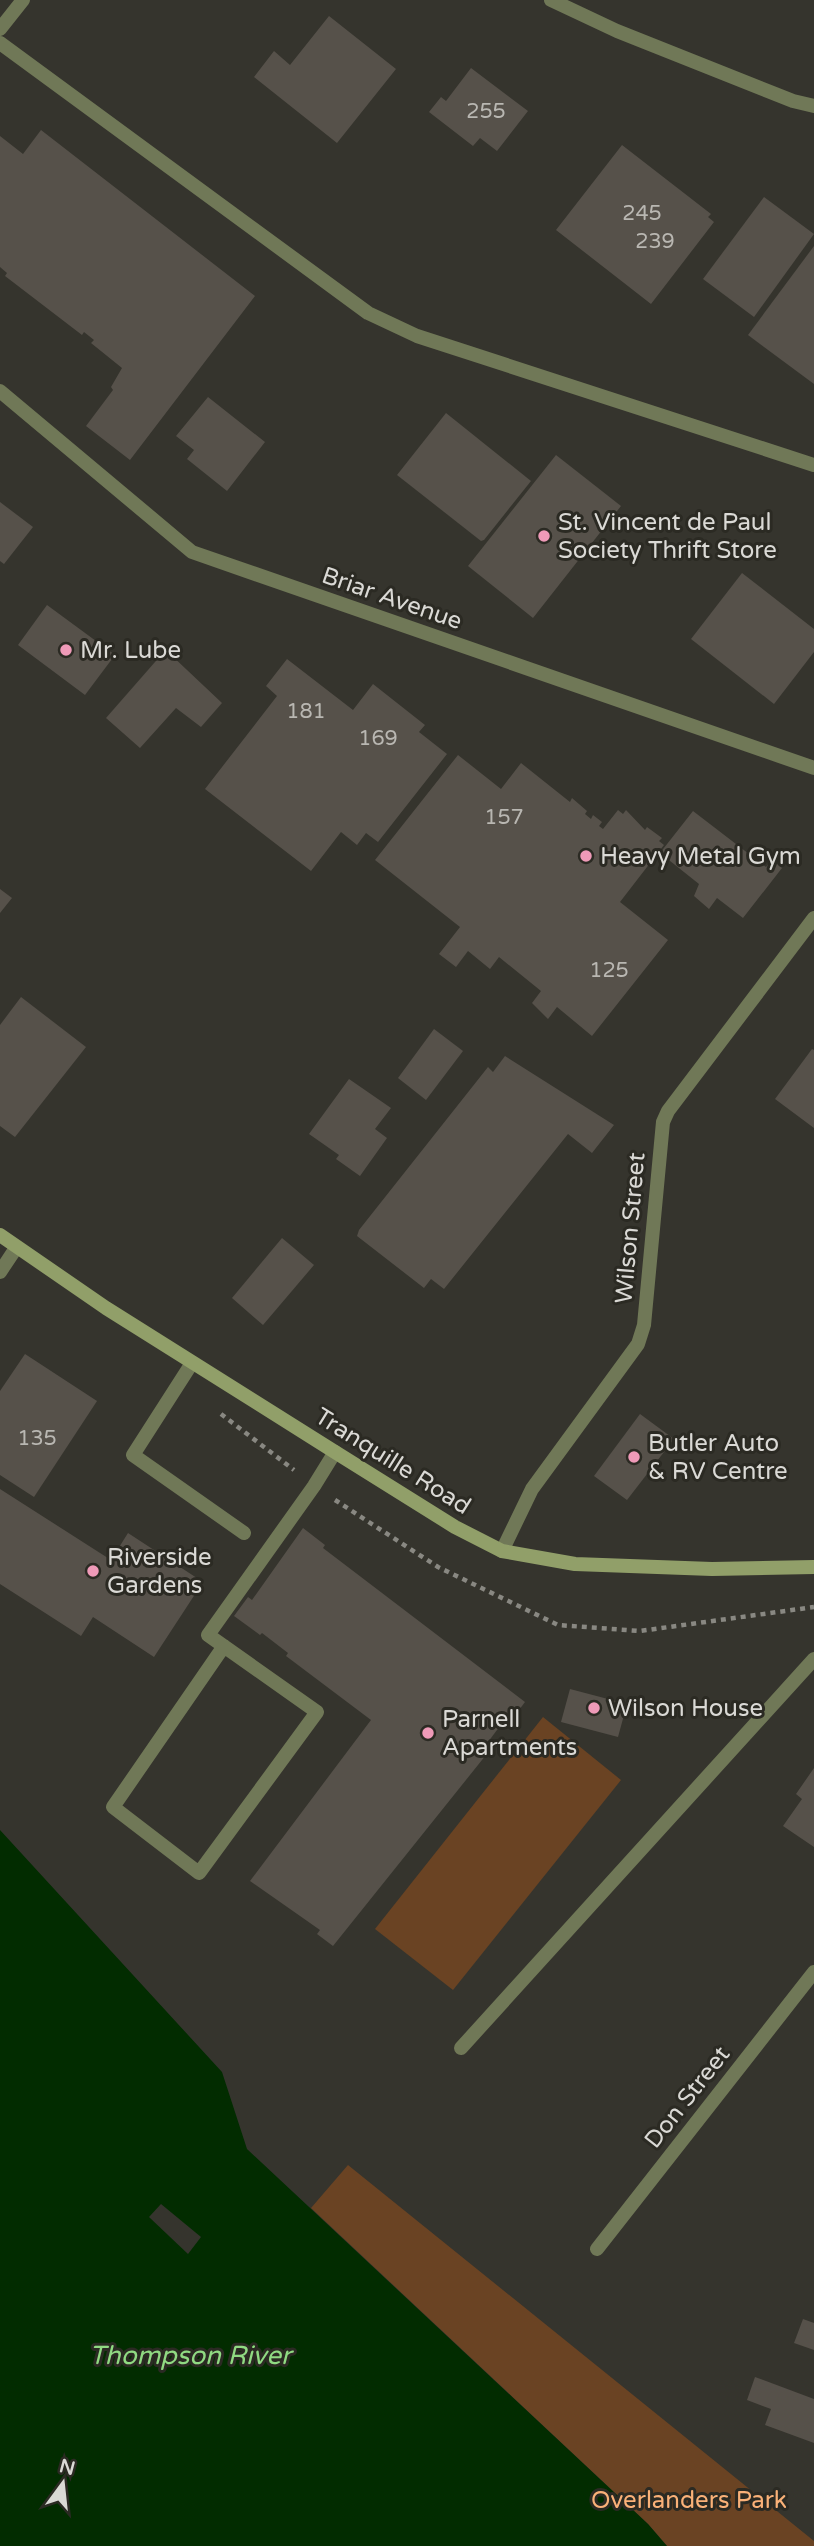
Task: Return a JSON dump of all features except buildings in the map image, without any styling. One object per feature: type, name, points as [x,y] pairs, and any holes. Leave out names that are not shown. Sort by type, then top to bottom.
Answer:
[{"type":"main road","name":"Tranquille Road","points":[[0,1235],[192,1363],[455,1527],[502,1551],[575,1564],[712,1569],[814,1567]]},
{"type":"street","points":[[0,29],[23,0]]},
{"type":"street","points":[[551,0],[617,31],[793,101],[814,106]]},
{"type":"street","points":[[0,43],[368,313],[416,336],[814,465]]},
{"type":"street","name":"Briar Avenue","points":[[0,391],[192,552],[814,768]]},
{"type":"street","name":"Wilson Street","points":[[502,1551],[532,1489],[638,1344],[644,1325],[663,1122],[668,1111],[814,918]]},
{"type":"street","points":[[0,1272],[16,1248]]},
{"type":"street","points":[[192,1363],[134,1455],[244,1533]]},
{"type":"street","points":[[224,1646],[113,1807],[199,1873],[317,1712],[208,1634],[314,1486],[335,1452]]},
{"type":"street","points":[[461,2048],[814,1659]]},
{"type":"street","name":"Don Street","points":[[597,2249],[814,1972]]},
{"type":"green space","points":[[543,1717],[621,1780],[453,1990],[375,1929]]},
{"type":"green space","name":"Overlanders Park","points":[[348,2165],[814,2541],[814,2546],[667,2546],[648,2524],[311,2208]]},
{"type":"water","name":"Thompson River","points":[[0,1830],[222,2072],[247,2149],[648,2524],[667,2546],[0,2546]]},
{"type":"pier","points":[[161,2204],[201,2237],[188,2254],[149,2217]]},
{"type":"place","name":"St. Vincent de Paul Society Thrift Store","points":[[544,536]]},
{"type":"place","name":"Mr. Lube","points":[[66,650]]},
{"type":"place","name":"Heavy Metal Gym","points":[[586,856]]},
{"type":"place","name":"Butler Auto & RV Centre","points":[[634,1457]]},
{"type":"place","name":"Riverside Gardens","points":[[93,1571]]},
{"type":"place","name":"Wilson House","points":[[594,1708]]},
{"type":"place","name":"Parnell Apartments","points":[[428,1733]]}]
